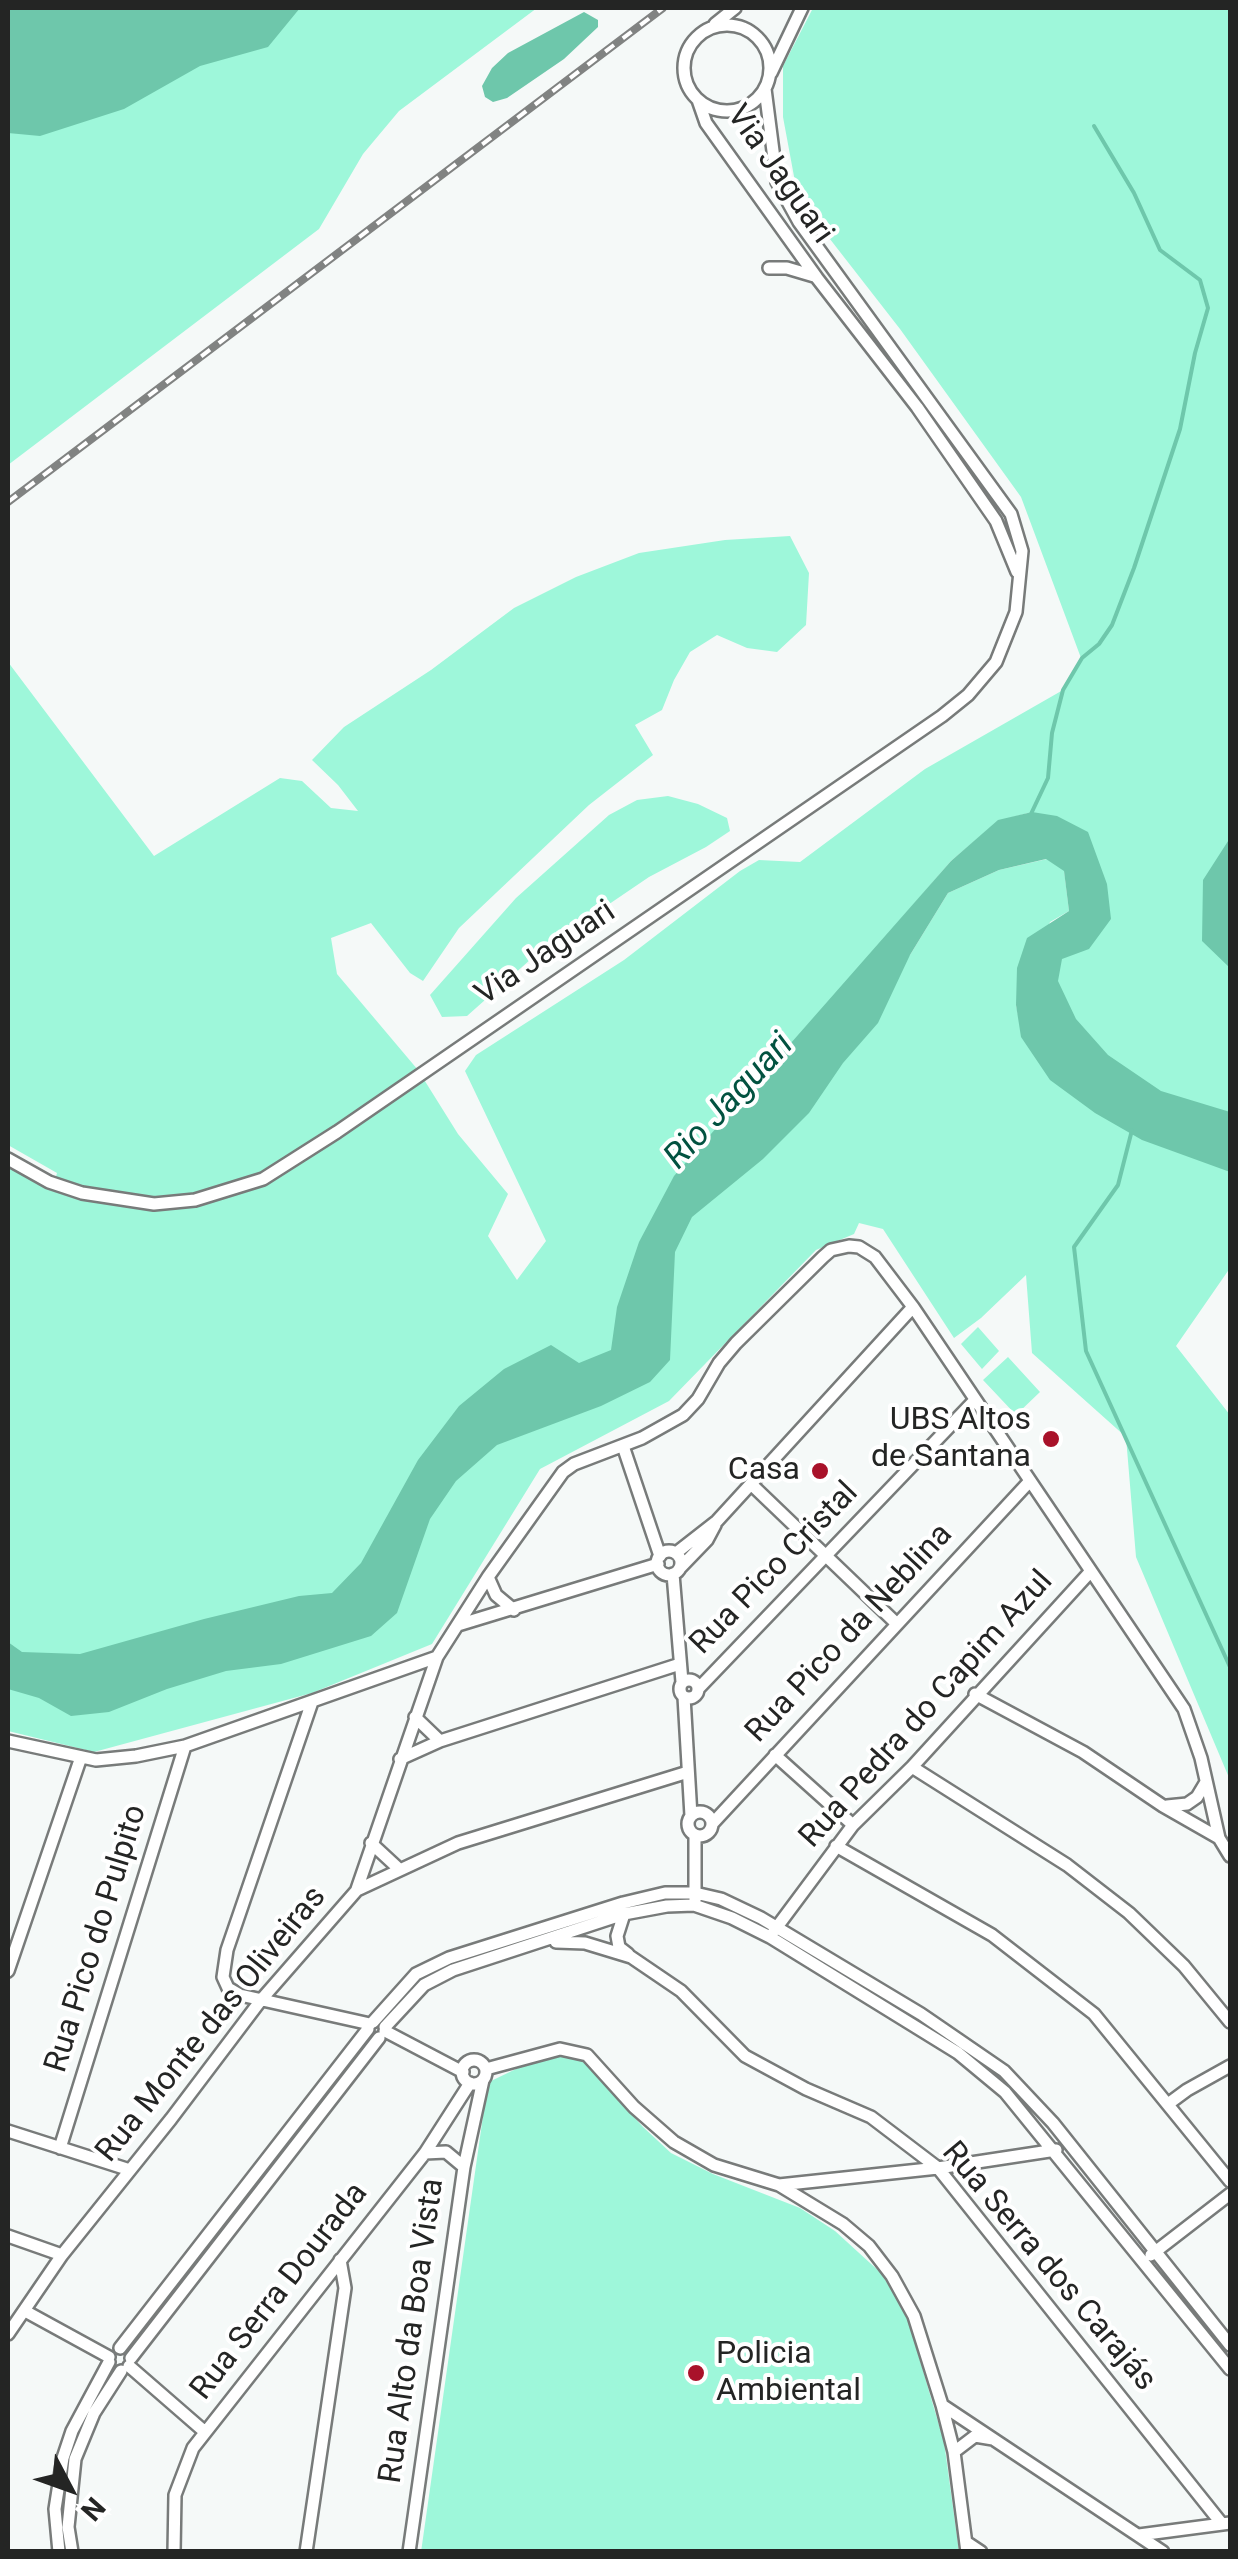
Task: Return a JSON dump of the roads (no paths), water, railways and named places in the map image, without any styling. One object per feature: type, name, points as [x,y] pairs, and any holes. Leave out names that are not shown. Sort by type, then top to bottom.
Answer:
[{"type":"street","name":"Via Jaguari","points":[[735,8],[692,42],[684,59],[687,86],[698,100],[706,122],[917,407],[996,521],[1019,576]]},
{"type":"street","name":"Via Jaguari","points":[[698,100],[713,109],[731,111],[748,106],[767,83],[802,8]]},
{"type":"street","name":"Via Jaguari","points":[[8,1159],[49,1182],[82,1193],[154,1204],[194,1200],[263,1179],[942,716],[982,680],[1006,646],[1016,612],[1022,551],[1011,514],[799,222],[777,182],[767,83],[770,59],[756,36],[732,25],[711,28]]},
{"type":"street","points":[[770,268],[786,268],[818,278]]},
{"type":"street","points":[[357,1890],[437,1657],[563,1472],[683,1415],[736,1343],[831,1250],[849,1246],[868,1252],[913,1306],[1184,1709],[1220,1838],[1230,1856]]},
{"type":"street","points":[[676,1554],[718,1521],[913,1306]]},
{"type":"street","name":"Rua Pico Cristal","points":[[698,1689],[974,1401]]},
{"type":"street","points":[[624,1446],[663,1573],[676,1572],[707,1540],[718,1521]]},
{"type":"street","name":"Rua Pico da Neblina","points":[[704,1831],[1029,1482]]},
{"type":"street","points":[[751,1484],[897,1624]]},
{"type":"street","points":[[458,1625],[659,1560],[670,1551],[676,1554],[680,1559],[676,1572],[682,1682],[679,1690],[684,1697],[692,1816],[688,1826],[704,1831]]},
{"type":"street","name":"Rua Pedra do Capim Azul","points":[[774,1932],[853,1826],[912,1767],[1090,1570]]},
{"type":"street","points":[[488,1577],[496,1595],[514,1610]]},
{"type":"street","points":[[8,1741],[113,1760],[185,1746],[437,1657]]},
{"type":"street","points":[[400,1759],[440,1741],[680,1664]]},
{"type":"street","points":[[682,1682],[694,1681],[698,1689],[693,1697],[684,1697]]},
{"type":"street","points":[[975,1694],[1083,1752],[1162,1806],[1220,1838]]},
{"type":"street","points":[[312,1702],[223,1966],[228,1988],[261,2000],[370,2025],[380,2021],[383,2032]]},
{"type":"street","points":[[415,1717],[440,1741]]},
{"type":"street","name":"Rua Pico do Pulpito","points":[[60,2148],[185,1746]]},
{"type":"street","points":[[775,1755],[853,1826]]},
{"type":"street","points":[[8,1971],[80,1757]]},
{"type":"street","points":[[912,1767],[1067,1865],[1129,1912],[1184,1966],[1230,2022]]},
{"type":"street","name":"Rua Monte das Oliveiras","points":[[8,2334],[62,2255],[261,2000],[357,1890],[458,1843],[688,1772]]},
{"type":"street","points":[[1162,1806],[1188,1804],[1206,1782]]},
{"type":"street","points":[[692,1816],[706,1814],[696,1866],[695,1899]]},
{"type":"street","points":[[371,1843],[398,1868]]},
{"type":"street","points":[[836,1846],[992,1935],[1094,2014],[1230,2182]]},
{"type":"street","points":[[58,2552],[55,2509],[64,2458],[72,2431],[109,2360],[370,2025],[416,1974],[449,1958],[623,1902],[666,1893],[738,1906],[971,2062],[1005,2092],[1056,2150],[1230,2368]]},
{"type":"street","points":[[72,2552],[68,2528],[76,2459],[88,2425],[127,2365],[383,2032],[424,1985],[454,1970],[624,1914],[695,1899]]},
{"type":"street","points":[[624,1914],[617,1936],[619,1947],[631,1957]]},
{"type":"street","points":[[774,1932],[962,2040],[1004,2071],[1053,2123],[1230,2345]]},
{"type":"street","name":"Rua Serra dos Carajás","points":[[547,1941],[585,1943],[631,1957],[681,1991],[745,2056],[806,2089],[871,2117],[938,2168],[1226,2524]]},
{"type":"street","points":[[383,2032],[475,2075],[560,2049],[586,2055],[634,2107],[674,2142],[714,2165],[779,2185],[842,2224],[869,2246],[892,2276],[914,2316],[954,2452],[966,2547],[980,2552]]},
{"type":"street","points":[[1168,2104],[1230,2066]]},
{"type":"street","name":"Rua Alto da Boa Vista","points":[[409,2552],[464,2167],[475,2119],[475,2075]]},
{"type":"street","name":"Rua Serra Dourada","points":[[174,2552],[175,2495],[193,2448],[425,2153],[475,2075]]},
{"type":"street","points":[[8,2131],[130,2170]]},
{"type":"street","points":[[779,2185],[938,2168],[1056,2150]]},
{"type":"street","points":[[425,2153],[446,2152],[464,2167]]},
{"type":"street","points":[[1144,2260],[1230,2194]]},
{"type":"street","points":[[8,2236],[62,2255]]},
{"type":"street","points":[[306,2552],[345,2288],[340,2260]]},
{"type":"street","points":[[25,2311],[109,2360],[112,2368],[127,2365]]},
{"type":"street","points":[[120,2348],[126,2350],[127,2365],[205,2432]]},
{"type":"street","points":[[942,2404],[1163,2552]]},
{"type":"street","points":[[954,2452],[975,2436],[998,2439]]},
{"type":"street","points":[[1139,2535],[1226,2524]]},
{"type":"waterway","points":[[1030,816],[1048,778],[1052,733],[1063,690],[1082,658],[1099,644],[1112,625],[1134,568],[1180,429],[1208,308],[1200,280],[1160,250],[1134,193],[1094,126]]},
{"type":"waterway","points":[[1132,1130],[1118,1185],[1074,1247],[1086,1351],[1230,1667]]},
{"type":"railway","points":[[8,502],[663,8]]},
{"type":"place","name":"UBS Altos de Santana","points":[[1051,1439]]},
{"type":"place","name":"Casa","points":[[820,1471]]},
{"type":"place","name":"Policia Ambiental","points":[[696,2373]]},
{"type":"water label","name":"Rio Jaguari","points":[[730,1102]]}]
